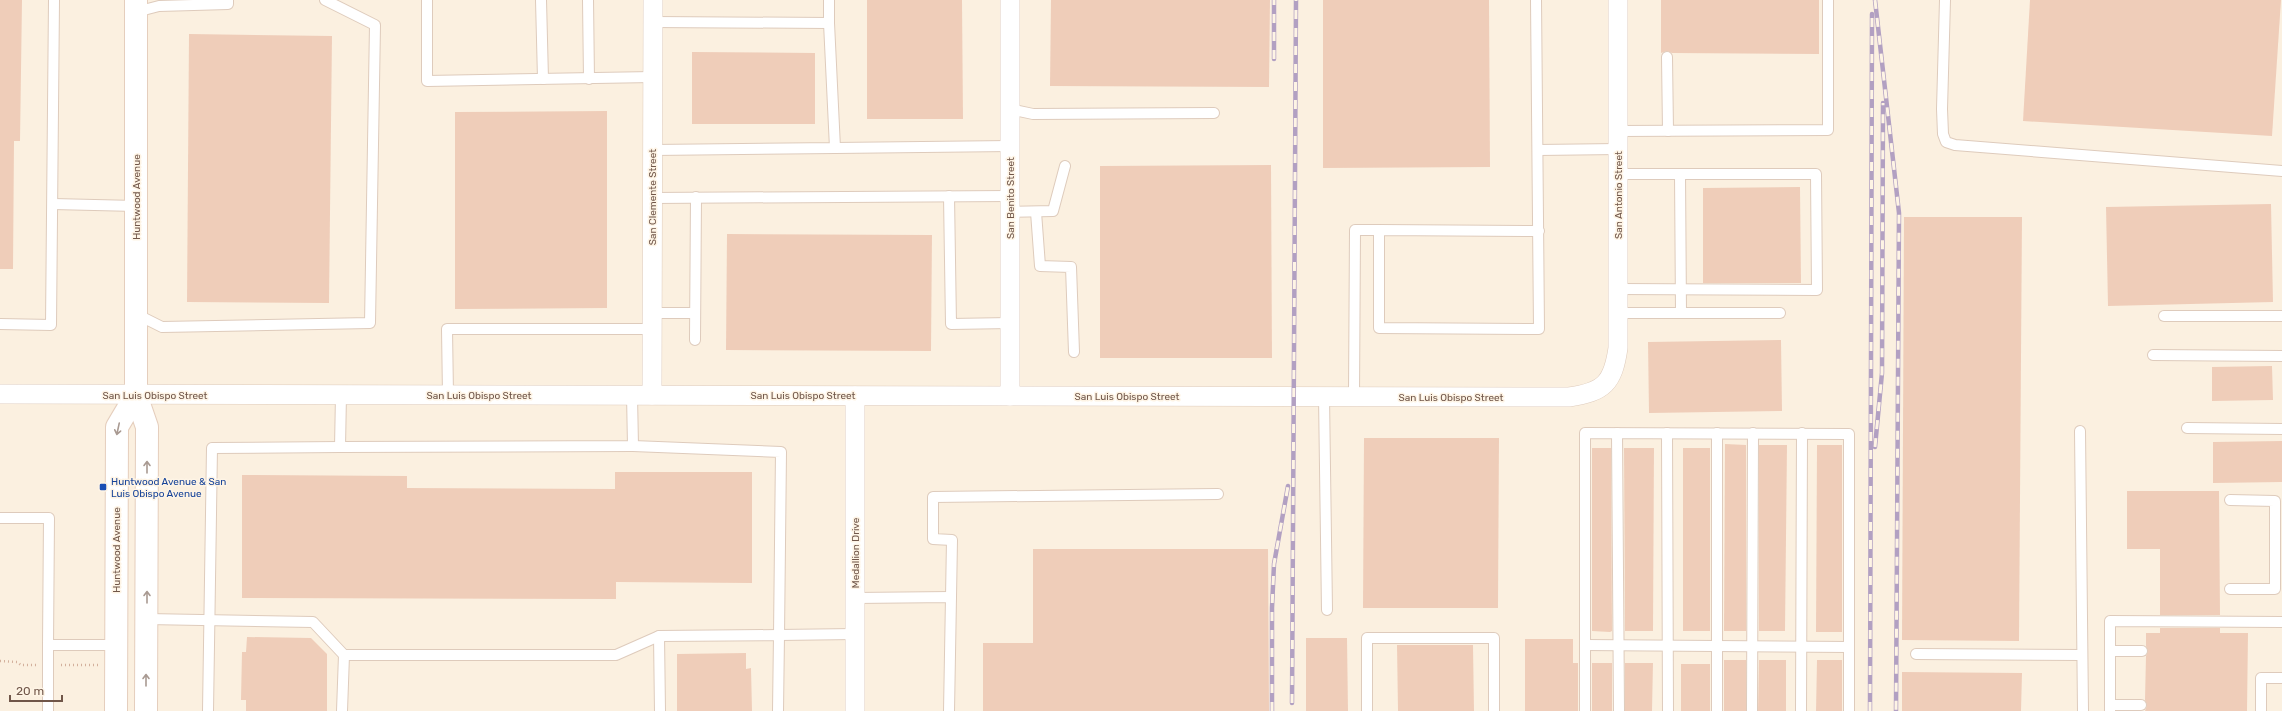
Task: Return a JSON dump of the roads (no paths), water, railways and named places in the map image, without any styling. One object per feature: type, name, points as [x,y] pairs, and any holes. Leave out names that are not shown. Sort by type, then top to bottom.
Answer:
[{"type":"street","name":"San Clemente Street","points":[[652,395],[653,0]]},
{"type":"street","name":"San Benito Street","points":[[1010,0],[1010,396]]},
{"type":"street","name":"San Antonio Street","points":[[1604,386],[1615,370],[1618,348],[1620,174],[1618,140],[1618,0]]},
{"type":"street","name":"Huntwood Avenue","points":[[136,6],[136,395],[147,427],[146,711]]},
{"type":"street","name":"San Luis Obispo Street","points":[[0,394],[1569,397],[1588,394],[1604,386]]},
{"type":"street","name":"Huntwood Avenue","points":[[116,711],[117,427],[136,395]]},
{"type":"street","name":"Medallion Drive","points":[[855,711],[856,396]]},
{"type":"lane","points":[[0,324],[51,325],[54,0]]},
{"type":"lane","points":[[136,6],[159,6],[203,2],[228,4],[228,0]]},
{"type":"lane","points":[[136,314],[162,327],[370,323],[374,25],[325,0]]},
{"type":"lane","points":[[427,0],[427,81],[653,77]]},
{"type":"lane","points":[[541,0],[543,79]]},
{"type":"lane","points":[[588,0],[589,78]]},
{"type":"lane","points":[[829,0],[835,148]]},
{"type":"lane","points":[[1379,230],[1379,328],[1539,330],[1536,0]]},
{"type":"lane","points":[[1538,150],[1618,140],[1668,131],[1828,130],[1828,0]]},
{"type":"lane","points":[[1945,0],[1942,109],[1943,134],[1946,142],[1955,145],[2282,171]]},
{"type":"lane","points":[[653,22],[829,23]]},
{"type":"lane","points":[[1667,57],[1668,131]]},
{"type":"lane","points":[[1010,110],[1033,114],[1214,113]]},
{"type":"lane","points":[[653,150],[1010,146]]},
{"type":"lane","points":[[652,198],[949,196],[1010,204],[1036,212],[1053,211],[1066,166]]},
{"type":"lane","points":[[1618,289],[1817,290],[1816,174],[1620,174]]},
{"type":"lane","points":[[1680,174],[1681,312]]},
{"type":"lane","points":[[949,196],[951,324],[1010,323]]},
{"type":"lane","points":[[695,340],[696,197]]},
{"type":"lane","points":[[52,204],[136,206]]},
{"type":"lane","points":[[1036,212],[1040,266],[1071,267],[1074,352]]},
{"type":"lane","points":[[1354,396],[1355,230],[1539,232]]},
{"type":"lane","points":[[448,395],[447,329],[652,321],[695,313]]},
{"type":"lane","points":[[1618,313],[1780,313]]},
{"type":"lane","points":[[2164,316],[2282,316]]},
{"type":"lane","points":[[2153,355],[2282,356]]},
{"type":"lane","points":[[340,447],[341,395]]},
{"type":"lane","points":[[632,395],[633,446]]},
{"type":"lane","points":[[1324,396],[1327,610]]},
{"type":"lane","points":[[2187,428],[2282,429]]},
{"type":"lane","points":[[2080,431],[2083,711]]},
{"type":"lane","points":[[1585,711],[1585,433],[1849,434],[1849,711]]},
{"type":"lane","points":[[1617,433],[1619,711]]},
{"type":"lane","points":[[1667,433],[1668,711]]},
{"type":"lane","points":[[1717,433],[1717,711]]},
{"type":"lane","points":[[1752,711],[1751,646],[1753,433]]},
{"type":"lane","points":[[1801,711],[1802,433]]},
{"type":"lane","points":[[208,711],[208,621],[212,448],[633,446],[781,452],[778,711]]},
{"type":"lane","points":[[949,711],[952,540],[933,539],[933,498],[1218,494]]},
{"type":"lane","points":[[2230,500],[2276,501],[2279,530],[2279,566],[2275,589],[2230,589]]},
{"type":"lane","points":[[0,518],[49,518],[48,711]]},
{"type":"lane","points":[[855,598],[951,598]]},
{"type":"lane","points":[[147,620],[313,622],[344,655],[342,711]]},
{"type":"lane","points":[[2141,705],[2110,708],[2110,622],[2282,622]]},
{"type":"lane","points":[[344,655],[616,655],[659,636],[855,634]]},
{"type":"lane","points":[[659,636],[660,711]]},
{"type":"lane","points":[[1367,711],[1367,638],[1494,638],[1494,711]]},
{"type":"lane","points":[[48,645],[116,646]]},
{"type":"lane","points":[[1585,646],[1849,647]]},
{"type":"lane","points":[[2110,651],[2142,651]]},
{"type":"lane","points":[[1916,654],[2082,655]]},
{"type":"lane","points":[[2261,711],[2261,678],[2282,678]]},
{"type":"railway","points":[[1274,0],[1274,59]]},
{"type":"railway","points":[[1292,703],[1296,0]]},
{"type":"railway","points":[[1875,0],[1899,213],[1896,711]]},
{"type":"railway","points":[[1870,711],[1872,14]]},
{"type":"railway","points":[[1875,447],[1882,373],[1883,103]]},
{"type":"railway","points":[[1272,711],[1272,608],[1274,564],[1288,486]]},
{"type":"place","name":"Huntwood Avenue & San Luis Obispo Avenue","points":[[103,487]]}]
